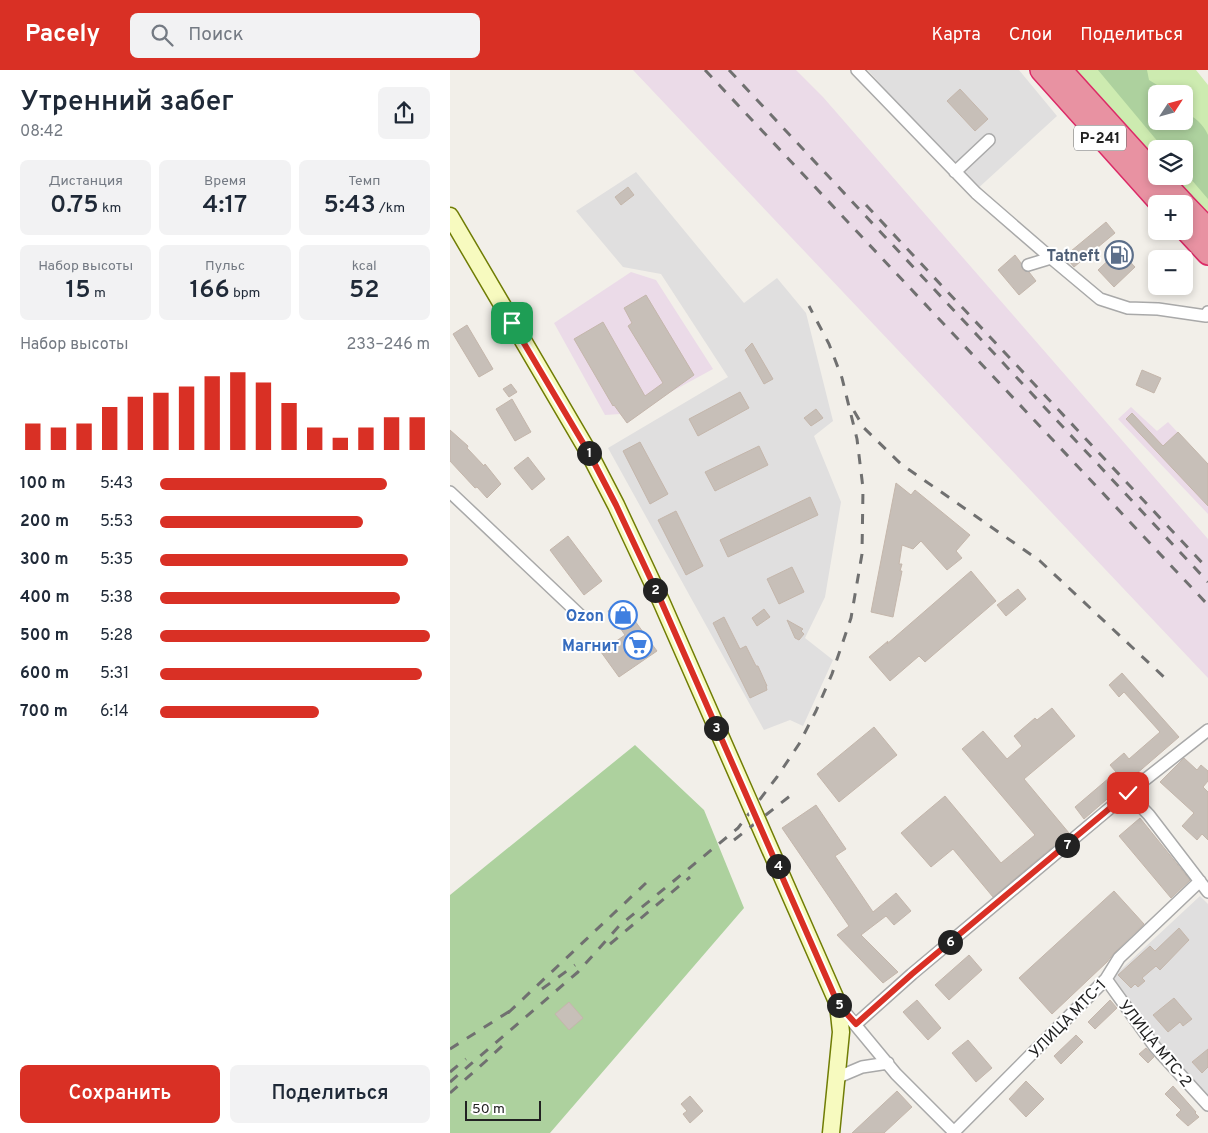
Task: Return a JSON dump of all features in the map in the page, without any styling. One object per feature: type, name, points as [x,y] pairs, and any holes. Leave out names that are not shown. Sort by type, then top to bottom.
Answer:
[{"type":"highway","name":"Р-241","points":[[1041,70],[1153,195]]},
{"type":"highway","name":"Р-241","points":[[1061,70],[1148,166]]},
{"type":"highway","name":"Р-241","points":[[1166,185],[1175,195]]},
{"type":"highway","name":"Р-241","points":[[1193,213],[1208,229]]},
{"type":"highway","points":[[1193,238],[1208,254]]},
{"type":"street","points":[[857,70],[955,172],[1051,258],[1100,298],[1128,308],[1206,316],[1208,312]]},
{"type":"street","points":[[955,172],[989,140]]},
{"type":"street","points":[[450,216],[589,453],[612,497],[661,601],[838,1004],[841,1032],[831,1133]]},
{"type":"street","points":[[1028,265],[1051,258]]},
{"type":"street","points":[[450,492],[581,616]]},
{"type":"street","points":[[856,1024],[912,974],[1128,793],[1208,730]]},
{"type":"street","points":[[1128,793],[1149,815],[1208,892]]},
{"type":"street","name":"УЛИЦА МТС-1","points":[[954,1133],[1106,979],[1119,958],[1200,882]]},
{"type":"street","name":"УЛИЦА МТС-2","points":[[1106,979],[1155,1047],[1208,1105]]},
{"type":"street","points":[[838,1004],[888,1063],[954,1133]]},
{"type":"street","points":[[836,1078],[862,1067],[888,1063]]},
{"type":"shaded area","points":[[633,70],[796,70],[823,97],[1208,539],[1208,678]]},
{"type":"shaded area","points":[[868,70],[1019,70],[1057,116],[975,191]]},
{"type":"shaded area","points":[[636,172],[744,303],[777,278],[806,313],[833,421],[814,436],[841,502],[825,597],[805,638],[833,660],[803,726],[790,720],[764,730],[608,448],[728,377],[661,274],[623,267],[576,211]]},
{"type":"shaded area","points":[[631,272],[656,280],[713,369],[669,393],[627,423],[620,414],[605,415],[554,323]]},
{"type":"shaded area","points":[[1131,407],[1157,431],[1168,422],[1208,465],[1208,514],[1118,419]]},
{"type":"shaded area","points":[[1200,896],[1208,904],[1208,1095],[1160,1044],[1113,977]]},
{"type":"green space","points":[[1072,70],[1196,70],[1208,85],[1208,220],[1193,204],[1193,195],[1185,195],[1176,185],[1193,185],[1193,140],[1148,140],[1148,154]]},
{"type":"green space","points":[[1098,70],[1147,70],[1149,80],[1157,85],[1148,85],[1148,130]]},
{"type":"green space","points":[[1193,118],[1201,124],[1208,135],[1208,199],[1193,182],[1193,140],[1156,140],[1148,130],[1193,130]]},
{"type":"green space","points":[[635,745],[704,810],[744,908],[550,1133],[450,1133],[450,895]]},
{"type":"building","points":[[960,89],[988,119],[975,131],[947,101]]},
{"type":"building","points":[[628,187],[634,195],[621,205],[615,197]]},
{"type":"building","points":[[1106,222],[1115,233],[1074,267],[1065,256]]},
{"type":"building","points":[[1119,250],[1135,267],[1114,287],[1098,270]]},
{"type":"building","points":[[1015,255],[1021,263],[1023,270],[1029,272],[1036,281],[1019,295],[998,270]]},
{"type":"building","points":[[646,295],[694,375],[627,423],[613,406],[574,339],[603,322],[645,396],[663,383],[628,326],[632,323],[624,308]]},
{"type":"building","points":[[467,325],[493,369],[479,377],[453,334]]},
{"type":"building","points":[[752,343],[773,379],[764,384],[745,350]]},
{"type":"building","points":[[1142,370],[1161,378],[1154,393],[1136,385]]},
{"type":"building","points":[[511,384],[517,392],[509,397],[503,389]]},
{"type":"building","points":[[740,392],[749,408],[698,436],[689,419]]},
{"type":"building","points":[[512,399],[531,432],[515,441],[496,409]]},
{"type":"building","points":[[816,409],[823,418],[811,426],[804,418]]},
{"type":"building","points":[[1132,413],[1163,446],[1178,432],[1208,464],[1208,506],[1126,419]]},
{"type":"building","points":[[450,430],[468,446],[467,448],[484,466],[485,464],[501,484],[487,498],[450,461]]},
{"type":"building","points":[[640,442],[668,494],[650,504],[623,451]]},
{"type":"building","points":[[759,446],[768,465],[715,491],[705,472]]},
{"type":"building","points":[[528,457],[545,479],[532,490],[514,468]]},
{"type":"building","points":[[896,483],[911,495],[915,490],[970,535],[956,551],[962,558],[947,570],[921,541],[913,549],[902,545],[899,564],[902,564],[900,571],[902,571],[893,617],[871,612]]},
{"type":"building","points":[[810,497],[818,515],[728,557],[720,540]]},
{"type":"building","points":[[676,511],[703,566],[686,575],[658,520]]},
{"type":"building","points":[[568,536],[602,581],[584,595],[550,550]]},
{"type":"building","points":[[792,567],[804,592],[779,604],[767,579]]},
{"type":"building","points":[[971,571],[996,601],[925,662],[919,656],[890,681],[869,657],[888,641],[887,644]]},
{"type":"building","points":[[1018,589],[1026,599],[1006,616],[997,605]]},
{"type":"building","points":[[621,602],[657,651],[619,677],[601,652],[625,635],[608,611]]},
{"type":"building","points":[[764,609],[770,617],[757,626],[752,618]]},
{"type":"building","points":[[724,617],[740,649],[746,646],[767,686],[767,690],[750,698],[713,623]]},
{"type":"building","points":[[787,620],[803,629],[801,631],[804,634],[799,640],[795,638]]},
{"type":"building","points":[[1122,673],[1179,737],[1084,819],[1075,807],[1116,772],[1110,765],[1124,753],[1129,759],[1160,732],[1124,692],[1119,697],[1109,685]]},
{"type":"building","points":[[1052,708],[1075,736],[1024,779],[1069,833],[993,897],[953,849],[931,867],[901,833],[945,796],[1001,863],[1035,835],[962,749],[983,731],[1007,759],[1022,746],[1014,736],[1035,718],[1037,720]]},
{"type":"building","points":[[874,727],[897,755],[839,802],[817,774]]},
{"type":"building","points":[[1184,758],[1197,770],[1201,765],[1208,771],[1208,781],[1203,787],[1208,792],[1208,840],[1202,834],[1197,840],[1182,826],[1194,813],[1160,782]]},
{"type":"building","points":[[816,805],[846,849],[835,856],[873,912],[896,893],[911,911],[894,925],[886,916],[861,935],[898,972],[883,983],[837,935],[849,926],[782,828]]},
{"type":"building","points":[[1140,818],[1190,880],[1171,898],[1119,836]]},
{"type":"building","points":[[1114,891],[1144,924],[1052,1014],[1019,978]]},
{"type":"building","points":[[1179,928],[1189,940],[1160,970],[1156,966],[1142,978],[1145,981],[1138,987],[1135,984],[1131,988],[1118,975],[1150,946],[1155,951]]},
{"type":"building","points":[[969,955],[982,970],[949,1000],[935,985]]},
{"type":"building","points":[[1174,998],[1192,1019],[1183,1026],[1180,1022],[1168,1032],[1153,1015]]},
{"type":"building","points":[[917,1000],[941,1028],[928,1040],[903,1012]]},
{"type":"building","points":[[1110,1000],[1117,1008],[1095,1029],[1088,1022]]},
{"type":"building","points":[[569,1002],[583,1018],[569,1030],[555,1014]]},
{"type":"building","points":[[1076,1035],[1083,1042],[1061,1064],[1054,1056]]},
{"type":"building","points":[[968,1040],[992,1068],[976,1082],[952,1053]]},
{"type":"building","points":[[1146,1048],[1154,1057],[1148,1063],[1139,1054]]},
{"type":"building","points":[[1208,1049],[1208,1067],[1202,1073],[1192,1062]]},
{"type":"building","points":[[1026,1081],[1044,1099],[1026,1117],[1009,1099]]},
{"type":"building","points":[[1173,1086],[1199,1117],[1188,1126],[1176,1115],[1181,1110],[1165,1094]]},
{"type":"building","points":[[897,1091],[912,1107],[884,1133],[852,1133]]},
{"type":"building","points":[[690,1096],[703,1111],[690,1123],[683,1114],[687,1111],[681,1104]]},
{"type":"railway","points":[[705,70],[1208,605]]},
{"type":"railway","points":[[729,70],[1208,582]]},
{"type":"railway","points":[[866,205],[1208,569]]},
{"type":"railway","points":[[450,1082],[578,972],[619,926],[738,828],[777,777],[799,744],[816,711],[832,674],[851,618],[862,554],[863,488],[857,439],[842,378],[829,344],[809,306]]},
{"type":"railway","points":[[854,411],[864,428],[901,464],[1040,561],[1165,678]]},
{"type":"railway","points":[[734,840],[795,792]]},
{"type":"railway","points":[[610,944],[690,877]]},
{"type":"railway","points":[[508,1013],[646,883]]},
{"type":"railway","points":[[542,989],[575,965]]},
{"type":"railway","points":[[450,1049],[513,1009]]},
{"type":"railway","points":[[450,1093],[502,1046]]},
{"type":"railway","points":[[450,1072],[466,1059]]},
{"type":"place","name":"Tatneft","points":[[1119,255]]},
{"type":"place","name":"Ozon","points":[[623,615]]},
{"type":"place","name":"Магнит","points":[[638,645]]},
{"type":"route","points":[[512,323],[601,474],[661,601],[838,1004],[856,1024],[912,974],[1128,793]]}]
